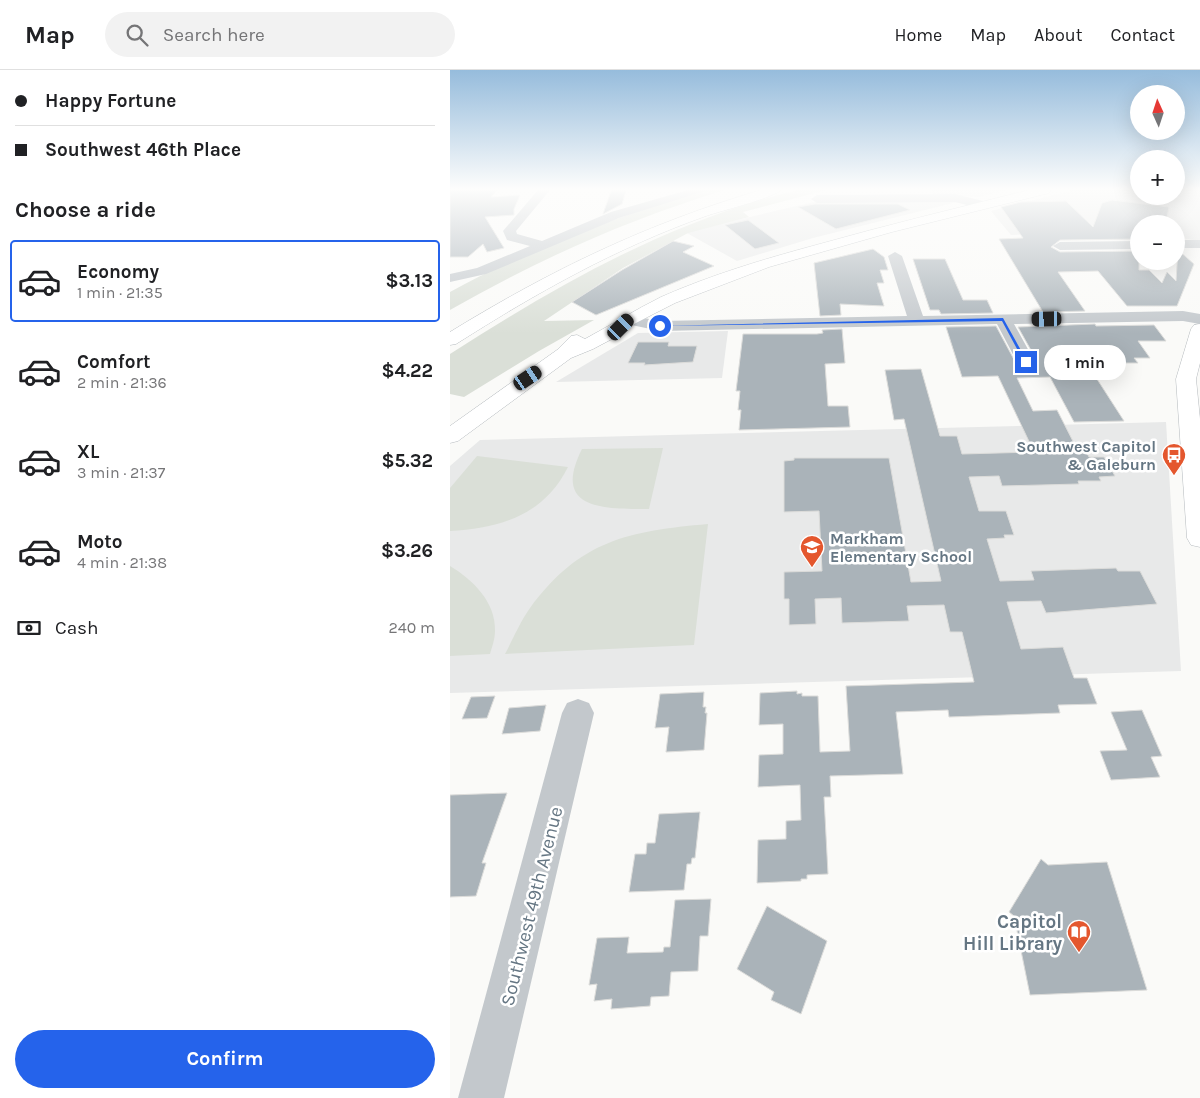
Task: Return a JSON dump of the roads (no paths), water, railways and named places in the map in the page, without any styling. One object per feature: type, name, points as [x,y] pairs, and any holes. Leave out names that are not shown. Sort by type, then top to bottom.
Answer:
[{"type":"main road","points":[[472,309],[592,246],[612,238]]},
{"type":"main road","points":[[450,340],[532,289],[608,250],[637,238]]},
{"type":"main road","points":[[450,436],[564,354],[587,345],[621,327],[628,320],[693,290],[764,264],[852,238]]},
{"type":"main road","points":[[1200,329],[1186,379],[1198,497],[1200,538]]},
{"type":"street","points":[[516,238],[542,245]]},
{"type":"street","points":[[457,277],[559,238]]},
{"type":"street","points":[[1185,244],[1200,244]]},
{"type":"street","points":[[1060,246],[1130,245]]},
{"type":"street","points":[[895,256],[917,321]]},
{"type":"street","points":[[628,320],[660,326],[1183,316],[1200,319]]},
{"type":"street","points":[[1003,320],[1026,362]]},
{"type":"street","name":"Southwest 49th Avenue","points":[[481,1098],[578,713]]},
{"type":"place","name":"Southwest Capitol & Galeburn","points":[[1174,476]]},
{"type":"place","name":"Markham Elementary School","points":[[812,568]]},
{"type":"place","name":"Capitol Hill Library","points":[[1079,953]]}]
